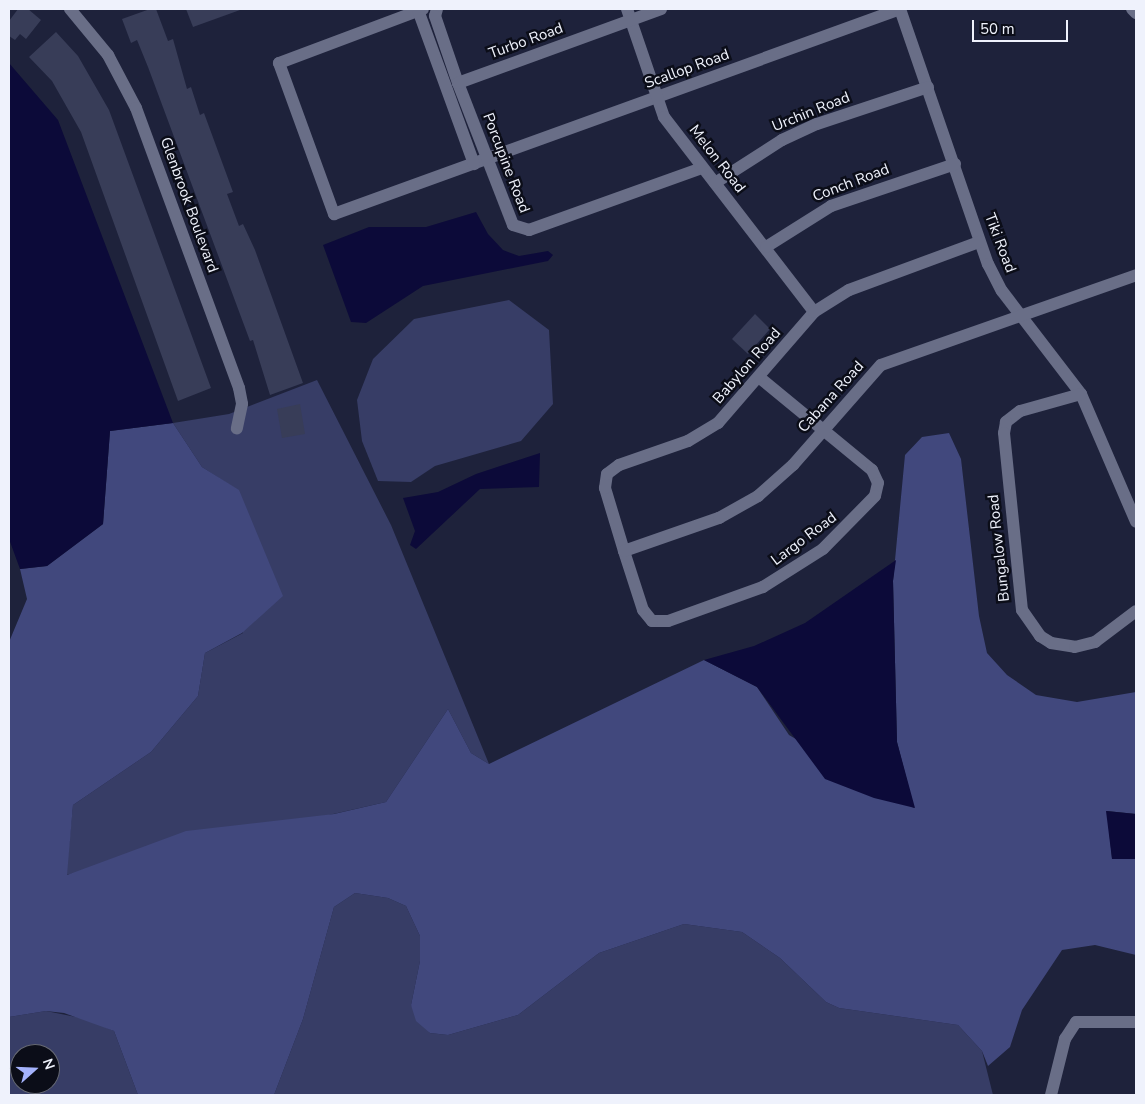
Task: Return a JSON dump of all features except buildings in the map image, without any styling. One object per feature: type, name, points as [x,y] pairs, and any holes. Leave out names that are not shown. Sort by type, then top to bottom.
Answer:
[{"type":"street","name":"Porcupine Road","points":[[437,9],[435,16],[458,83],[480,162],[506,216],[513,225],[529,230],[702,168]]},
{"type":"street","name":"Turbo Road","points":[[458,83],[629,14],[661,9]]},
{"type":"street","name":"Tiki Road","points":[[900,9],[955,164],[979,242],[995,278],[1019,314],[1081,394],[1136,522]]},
{"type":"street","name":"Scallop Road","points":[[421,10],[279,62],[334,214],[900,9]]},
{"type":"street","points":[[1132,9],[1136,12]]},
{"type":"street","name":"Glenbrook Boulevard","points":[[76,10],[108,55],[136,108],[239,388],[242,404],[237,428]]},
{"type":"street","points":[[421,10],[480,162]]},
{"type":"street","name":"Melon Road","points":[[629,14],[664,117],[702,168],[766,247],[814,312]]},
{"type":"street","name":"Urchin Road","points":[[715,183],[782,140],[817,124],[928,87]]},
{"type":"street","name":"Conch Road","points":[[766,247],[831,206],[955,164]]},
{"type":"street","name":"Babylon Road","points":[[624,551],[605,488],[607,474],[619,465],[668,450],[704,433],[731,412],[814,312],[870,279],[979,242]]},
{"type":"street","name":"Cabana Road","points":[[624,551],[719,518],[750,501],[792,465],[882,365],[1019,314],[1136,275]]},
{"type":"street","name":"Largo Road","points":[[624,551],[643,610],[652,621],[660,622],[736,599],[789,573],[850,524],[878,490],[872,470],[760,378]]},
{"type":"street","name":"Bungalow Road","points":[[1081,394],[1020,411],[1006,422],[1004,432],[1022,610],[1040,636],[1051,643],[1075,647],[1095,642],[1136,612]]},
{"type":"street","points":[[1051,1095],[1065,1039],[1076,1022],[1136,1022]]},
{"type":"shaded area","points":[[9,63],[58,120],[173,423],[110,431],[103,524],[47,566],[20,569],[9,539]]},
{"type":"shaded area","points":[[476,212],[488,234],[503,250],[519,256],[548,251],[553,255],[548,261],[423,286],[366,323],[351,322],[323,245],[369,227],[426,227]]},
{"type":"shaded area","points":[[509,300],[549,330],[553,404],[521,441],[435,466],[411,482],[378,481],[362,441],[357,400],[373,359],[414,319]]},
{"type":"shaded area","points":[[317,380],[391,525],[489,764],[471,753],[448,709],[386,802],[66,875],[73,805],[151,752],[198,696],[205,653],[243,633],[239,491],[202,467],[173,423],[229,414]]},
{"type":"shaded area","points":[[173,423],[202,467],[239,490],[283,596],[242,633],[205,653],[198,696],[151,752],[73,805],[67,875],[186,831],[334,814],[386,802],[448,709],[471,753],[489,764],[704,660],[757,687],[789,735],[914,808],[897,742],[893,581],[905,455],[922,437],[949,433],[961,459],[979,616],[987,653],[1007,675],[1036,695],[1077,702],[1136,692],[1136,814],[1107,811],[1112,858],[1136,859],[1136,955],[1095,945],[1062,950],[1022,1010],[1010,1047],[988,1066],[982,1051],[958,1025],[839,1008],[826,1002],[780,958],[742,932],[684,924],[599,953],[518,1015],[448,1035],[430,1033],[416,1021],[411,1005],[420,961],[420,936],[406,906],[388,898],[355,893],[334,907],[303,1019],[274,1095],[138,1095],[114,1031],[64,1013],[46,1011],[9,1017],[9,642],[27,599],[20,569],[47,566],[103,524],[110,431]]},
{"type":"shaded area","points":[[540,453],[539,487],[480,489],[416,549],[410,545],[415,531],[403,498],[438,492],[476,474]]},
{"type":"shaded area","points":[[896,560],[893,581],[897,742],[915,808],[874,798],[825,779],[757,687],[704,660],[754,646],[805,623]]},
{"type":"shaded area","points":[[1106,811],[1136,814],[1136,859],[1112,859]]},
{"type":"shaded area","points":[[355,893],[388,898],[406,906],[420,936],[420,961],[411,1005],[430,1033],[448,1035],[518,1015],[599,953],[684,924],[742,932],[780,958],[826,1002],[839,1008],[958,1025],[982,1051],[993,1095],[274,1095],[303,1019],[334,907]]},
{"type":"shaded area","points":[[46,1011],[86,1019],[114,1031],[138,1095],[9,1095],[9,1017]]}]
